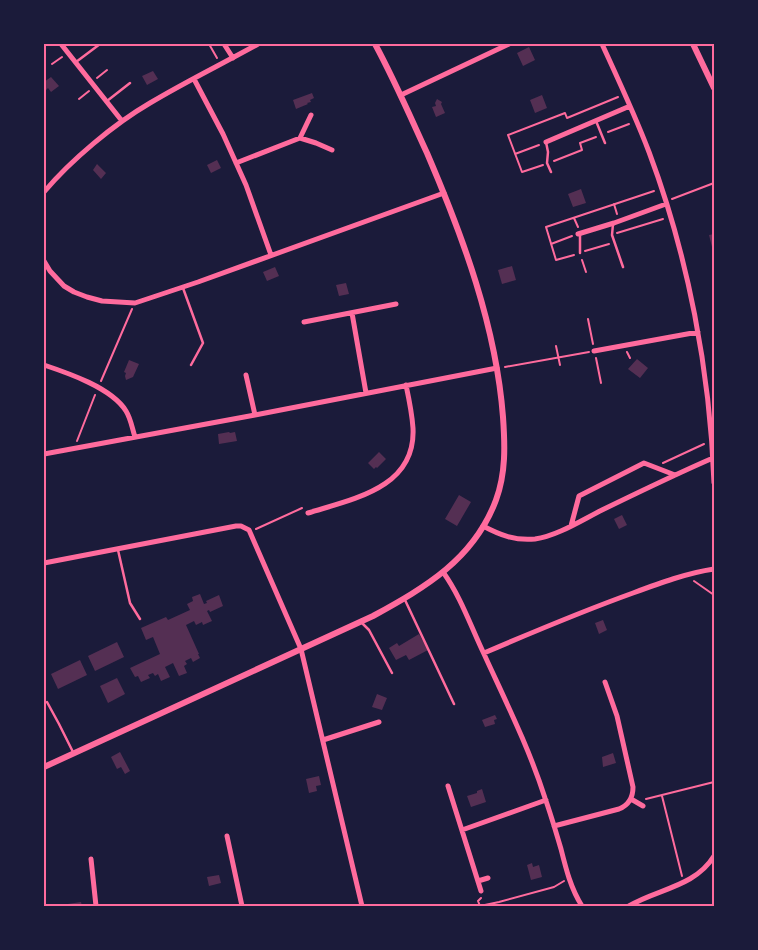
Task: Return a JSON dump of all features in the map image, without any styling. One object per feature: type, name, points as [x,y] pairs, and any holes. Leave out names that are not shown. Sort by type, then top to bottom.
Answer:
[{"type":"street","points":[[61,44],[122,121]]},
{"type":"street","points":[[224,44],[233,58]]},
{"type":"street","points":[[44,192],[94,143],[122,121],[149,103],[258,44]]},
{"type":"street","points":[[44,767],[73,752],[302,649],[405,598],[443,572],[458,559],[484,526],[496,500],[504,468],[505,449],[502,397],[477,286],[444,192],[401,95],[375,44]]},
{"type":"street","points":[[401,95],[509,44]]},
{"type":"street","points":[[602,44],[648,151],[666,203],[683,264],[698,332],[706,381],[714,483]]},
{"type":"street","points":[[693,44],[714,88]]},
{"type":"street","points":[[194,79],[223,134],[246,185],[271,255]]},
{"type":"street","points":[[546,142],[630,106]]},
{"type":"street","points":[[300,138],[311,115]]},
{"type":"street","points":[[236,163],[300,138],[332,150]]},
{"type":"street","points":[[44,261],[50,272],[64,286],[74,292],[102,301],[134,303],[183,288],[444,192]]},
{"type":"street","points":[[579,234],[666,203]]},
{"type":"street","points":[[304,322],[396,304]]},
{"type":"street","points":[[352,313],[366,393]]},
{"type":"street","points":[[594,351],[698,332]]},
{"type":"street","points":[[44,364],[98,387],[113,397],[124,408],[129,417],[135,437]]},
{"type":"street","points":[[44,454],[255,416],[497,368]]},
{"type":"street","points":[[246,375],[255,416]]},
{"type":"street","points":[[308,513],[364,496],[392,479],[401,469],[412,446],[413,428],[406,385]]},
{"type":"street","points":[[484,526],[508,537],[523,539],[541,537],[571,526],[713,458]]},
{"type":"street","points":[[571,526],[579,496],[644,463],[675,475]]},
{"type":"street","points":[[44,563],[236,526],[249,530],[302,649],[362,906]]},
{"type":"street","points":[[484,653],[592,608],[641,590],[686,575],[714,569]]},
{"type":"street","points":[[443,572],[451,584],[484,653],[528,751],[546,800],[569,878],[582,906]]},
{"type":"street","points":[[554,826],[619,809],[631,799],[633,787],[617,716],[604,682]]},
{"type":"street","points":[[323,740],[379,722]]},
{"type":"street","points":[[448,786],[481,892]]},
{"type":"street","points":[[631,799],[643,806]]},
{"type":"street","points":[[462,830],[546,800]]},
{"type":"street","points":[[227,836],[242,906]]},
{"type":"street","points":[[629,906],[684,883],[704,869],[714,856]]},
{"type":"street","points":[[91,859],[96,906]]},
{"type":"street","points":[[478,881],[488,878]]},
{"type":"lane","points":[[76,62],[100,44]]},
{"type":"lane","points":[[106,101],[130,83]]},
{"type":"lane","points":[[596,121],[605,143]]},
{"type":"lane","points":[[546,142],[548,152],[547,163],[551,172]]},
{"type":"lane","points":[[614,223],[612,235],[623,267]]},
{"type":"lane","points":[[579,234],[580,253]]},
{"type":"lane","points":[[183,288],[203,343],[192,365]]},
{"type":"lane","points":[[118,548],[130,603],[140,619]]},
{"type":"lane","points":[[405,598],[454,704]]},
{"type":"lane","points":[[361,621],[369,630],[392,673]]},
{"type":"lane","points":[[47,702],[73,752]]},
{"type":"path","points":[[209,44],[220,65]]},
{"type":"path","points":[[52,64],[68,52]]},
{"type":"path","points":[[79,99],[107,70]]},
{"type":"path","points":[[515,154],[546,142]]},
{"type":"path","points":[[666,203],[714,184]]},
{"type":"path","points":[[612,235],[670,217]]},
{"type":"path","points":[[551,244],[579,234],[574,218]]},
{"type":"path","points":[[580,253],[586,272]]},
{"type":"path","points":[[74,449],[134,303]]},
{"type":"path","points":[[556,346],[560,365]]},
{"type":"path","points":[[497,368],[594,351]]},
{"type":"path","points":[[654,467],[712,440]]},
{"type":"path","points":[[252,534],[258,532],[256,529],[301,508],[307,508],[308,513]]},
{"type":"path","points":[[686,575],[714,595]]},
{"type":"path","points":[[637,802],[714,782]]},
{"type":"path","points":[[662,796],[684,883]]},
{"type":"path","points":[[480,906],[554,887],[569,878]]},
{"type":"building","points":[[529,47],[535,60],[523,66],[517,53]]},
{"type":"building","points":[[153,71],[158,79],[147,85],[142,76]]},
{"type":"building","points":[[51,77],[59,86],[51,92],[48,88],[45,91],[44,82]]},
{"type":"building","points":[[312,93],[314,98],[310,100],[311,102],[296,109],[293,100]]},
{"type":"building","points":[[542,95],[547,108],[535,113],[530,100]]},
{"type":"building","points":[[437,99],[442,102],[445,113],[436,117],[432,107],[436,106]]},
{"type":"building","points":[[217,160],[221,168],[211,173],[207,165]]},
{"type":"building","points":[[97,164],[106,173],[101,179],[93,170]]},
{"type":"building","points":[[581,189],[586,203],[573,207],[568,194]]},
{"type":"building","points":[[714,234],[714,246],[712,247],[709,235]]},
{"type":"building","points":[[512,266],[516,280],[502,284],[498,270]]},
{"type":"building","points":[[275,267],[279,276],[267,281],[263,272]]},
{"type":"building","points":[[346,283],[349,294],[339,296],[336,285]]},
{"type":"building","points":[[637,359],[648,368],[640,378],[628,369]]},
{"type":"building","points":[[129,360],[139,364],[133,377],[126,380],[126,373],[124,372]]},
{"type":"building","points":[[235,432],[237,441],[219,444],[218,434]]},
{"type":"building","points":[[379,452],[386,459],[374,469],[368,463]]},
{"type":"building","points":[[459,495],[471,502],[457,526],[445,519]]},
{"type":"building","points":[[622,515],[627,525],[619,529],[614,519]]},
{"type":"building","points":[[200,594],[204,604],[207,603],[206,601],[219,595],[223,606],[210,612],[209,610],[207,611],[212,621],[203,625],[202,622],[196,625],[194,621],[186,625],[200,658],[193,662],[191,658],[185,661],[187,664],[184,666],[187,673],[179,676],[173,663],[165,667],[170,677],[161,681],[158,674],[155,676],[153,673],[148,675],[150,678],[141,682],[138,676],[135,677],[130,668],[160,654],[153,637],[146,640],[141,628],[166,617],[168,620],[190,610],[187,604],[193,601],[192,597]]},
{"type":"building","points":[[603,620],[607,630],[599,634],[595,623]]},
{"type":"building","points":[[419,634],[428,650],[409,660],[406,655],[396,660],[389,648],[397,643],[399,646]]},
{"type":"building","points":[[117,642],[124,657],[95,671],[88,656]]},
{"type":"building","points":[[80,660],[87,675],[58,689],[51,674]]},
{"type":"building","points":[[117,678],[125,694],[108,703],[100,686]]},
{"type":"building","points":[[377,694],[387,698],[382,710],[372,707]]},
{"type":"building","points":[[495,715],[497,719],[494,720],[495,724],[485,727],[482,720]]},
{"type":"building","points":[[120,752],[130,771],[125,774],[121,767],[117,769],[111,757]]},
{"type":"building","points":[[613,753],[616,763],[603,767],[602,757]]},
{"type":"building","points":[[319,776],[321,785],[316,786],[317,791],[309,793],[306,779]]},
{"type":"building","points":[[482,789],[486,802],[471,807],[467,796],[477,793],[477,791]]},
{"type":"building","points":[[532,863],[533,867],[539,865],[542,877],[531,880],[527,865]]},
{"type":"building","points":[[219,875],[221,883],[209,886],[207,877]]},
{"type":"building","points":[[81,902],[82,906],[61,906],[61,905]]}]
